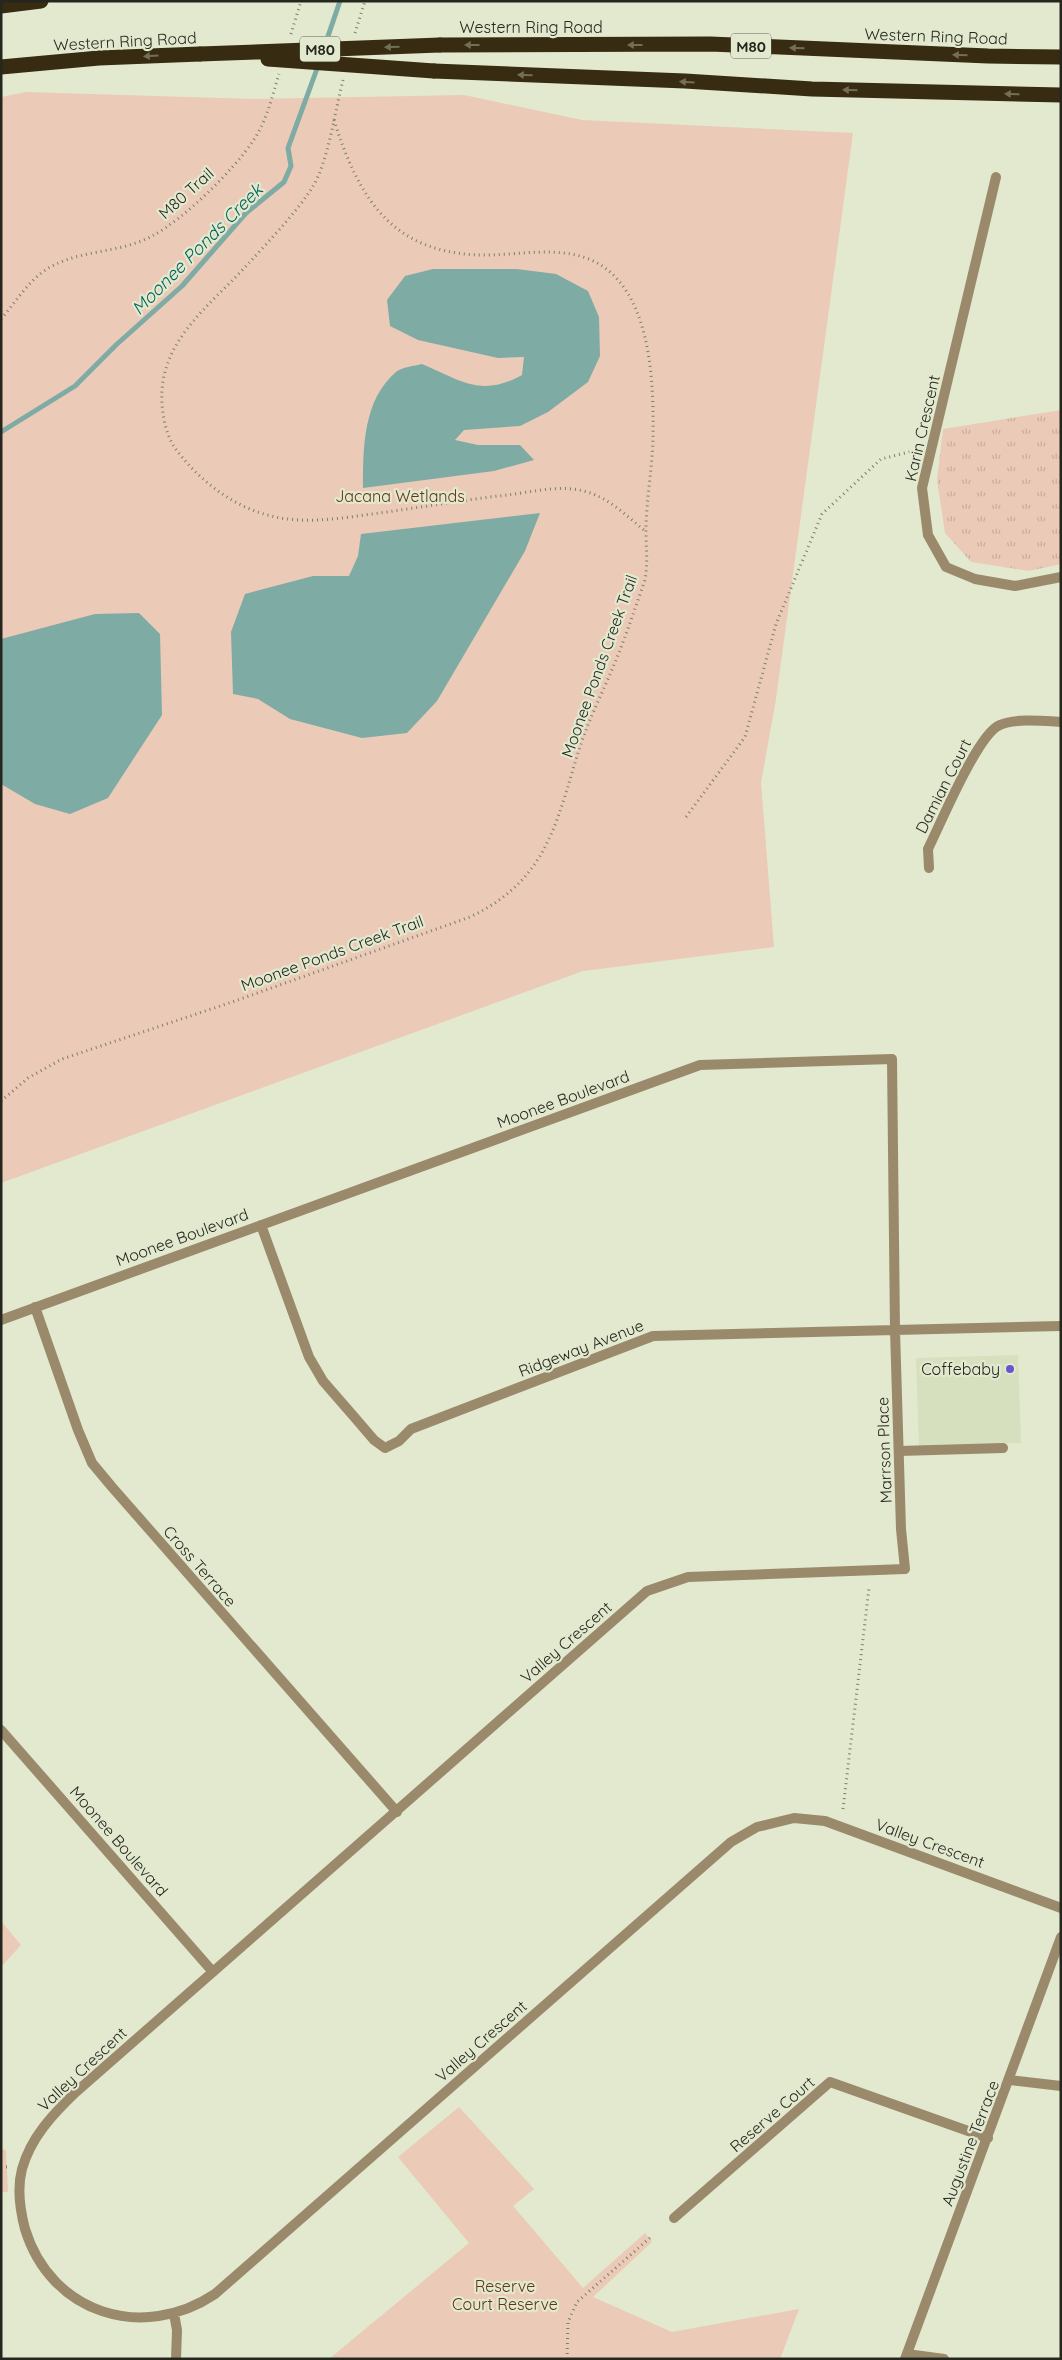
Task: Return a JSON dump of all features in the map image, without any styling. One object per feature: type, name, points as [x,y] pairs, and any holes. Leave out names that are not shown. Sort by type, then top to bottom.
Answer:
[{"type":"highway","points":[[1,6],[41,1]]},
{"type":"highway","name":"Western Ring Road","points":[[1,67],[99,58],[440,45],[710,44],[988,56],[1061,57]]},
{"type":"highway","points":[[200,54],[434,71],[686,81],[812,89],[1061,95]]},
{"type":"street","name":"Karin Crescent","points":[[996,177],[922,488],[928,535],[946,567],[975,579],[1015,586],[1061,578]]},
{"type":"street","name":"Damian Court","points":[[929,868],[928,849],[980,743],[999,725],[1026,721],[1061,722]]},
{"type":"street","name":"Moonee Boulevard","points":[[1,1320],[700,1065],[892,1059],[895,1330]]},
{"type":"street","name":"Ridgeway Avenue","points":[[261,1225],[309,1357],[323,1381],[374,1440],[385,1448],[399,1441],[411,1429],[653,1336],[1061,1326]]},
{"type":"street","name":"Cross Terrace","points":[[35,1307],[78,1430],[92,1463],[396,1812]]},
{"type":"street","name":"Marrson Place","points":[[895,1330],[902,1554],[905,1569]]},
{"type":"street","points":[[899,1452],[1003,1448]]},
{"type":"street","name":"Valley Crescent","points":[[905,1569],[688,1577],[647,1591],[76,2092],[48,2120],[33,2143],[22,2168],[19,2187],[21,2215],[29,2241],[40,2265],[56,2285],[79,2301],[103,2312],[129,2317],[156,2318],[197,2306],[215,2294],[731,1842],[757,1827],[794,1818],[825,1821],[1061,1908]]},
{"type":"street","name":"Moonee Boulevard","points":[[1,1730],[214,1972]]},
{"type":"street","name":"Augustine Terrace","points":[[906,2356],[1010,2080],[1061,1937]]},
{"type":"street","points":[[1010,2080],[1061,2086]]},
{"type":"street","name":"Reserve Court","points":[[674,2218],[830,2082],[988,2138]]},
{"type":"street","points":[[174,2314],[177,2330],[176,2359]]},
{"type":"street","points":[[906,2356],[944,2359]]},
{"type":"path","points":[[290,38],[301,1]]},
{"type":"path","name":"M80 Trail","points":[[1,319],[46,269],[79,256],[125,246],[151,237],[183,214],[226,173],[253,141],[264,121],[282,66]]},
{"type":"path","name":"Moonee Ponds Creek Trail","points":[[1,1102],[28,1078],[62,1059],[225,1004],[470,917],[488,908],[506,895],[524,878],[541,854],[560,815],[584,735],[611,672],[645,580],[648,566],[646,531],[653,441],[649,363],[638,311],[628,293],[605,267],[579,256],[561,252],[489,255],[458,253],[434,248],[407,236],[386,219],[370,202],[356,179],[333,117],[320,174],[311,189],[248,264],[198,314],[180,336],[169,356],[163,375],[163,411],[172,443],[187,464],[210,485],[240,504],[265,515],[289,519],[315,521],[463,500],[552,489],[572,489],[598,497],[646,531]]},
{"type":"path","points":[[686,817],[745,737],[776,624],[822,514],[881,459],[932,446]]},
{"type":"path","points":[[843,1808],[869,1588]]},
{"type":"path","points":[[1,2167],[8,2167]]},
{"type":"path","points":[[567,2359],[568,2322],[577,2302],[652,2236]]},
{"type":"shaded area","points":[[1018,1355],[1021,1443],[919,1447],[916,1358]]},
{"type":"green space","name":"Jacana Wetlands","points":[[26,92],[253,99],[464,95],[582,120],[853,133],[776,699],[761,783],[774,947],[583,971],[1,1183],[1,97]]},
{"type":"green space","points":[[1061,410],[1061,564],[1029,571],[971,562],[945,533],[937,480],[943,429]]},
{"type":"green space","points":[[1,1921],[21,1945],[1,1967]]},
{"type":"green space","name":"Reserve Court Reserve","points":[[459,2107],[534,2189],[513,2206],[583,2288],[645,2233],[652,2242],[593,2297],[672,2332],[799,2309],[780,2359],[329,2359],[469,2243],[398,2157]]},
{"type":"green space","points":[[1,2149],[6,2150],[8,2192],[1,2192]]},
{"type":"water","points":[[433,269],[517,269],[556,274],[588,291],[599,317],[600,356],[588,382],[548,412],[520,426],[464,430],[455,440],[478,445],[520,445],[534,460],[494,471],[363,488],[365,441],[371,410],[385,383],[396,372],[422,364],[460,381],[482,386],[507,382],[522,375],[524,357],[498,358],[418,340],[390,326],[387,300],[405,276]]},
{"type":"water","points":[[540,513],[525,551],[437,701],[407,733],[362,738],[290,719],[258,699],[233,694],[231,632],[245,594],[313,576],[349,576],[358,556],[361,534]]},
{"type":"water","points":[[139,613],[160,634],[162,715],[108,798],[70,814],[35,804],[1,784],[1,639],[95,614]]},
{"type":"waterway","name":"Moonee Ponds Creek","points":[[324,48],[340,1]]},
{"type":"waterway","name":"Moonee Ponds Creek","points":[[1,432],[75,386],[116,345],[182,286],[246,213],[284,182],[291,166],[288,148],[318,66]]},
{"type":"place","name":"Coffebaby","points":[[1010,1369]]}]
